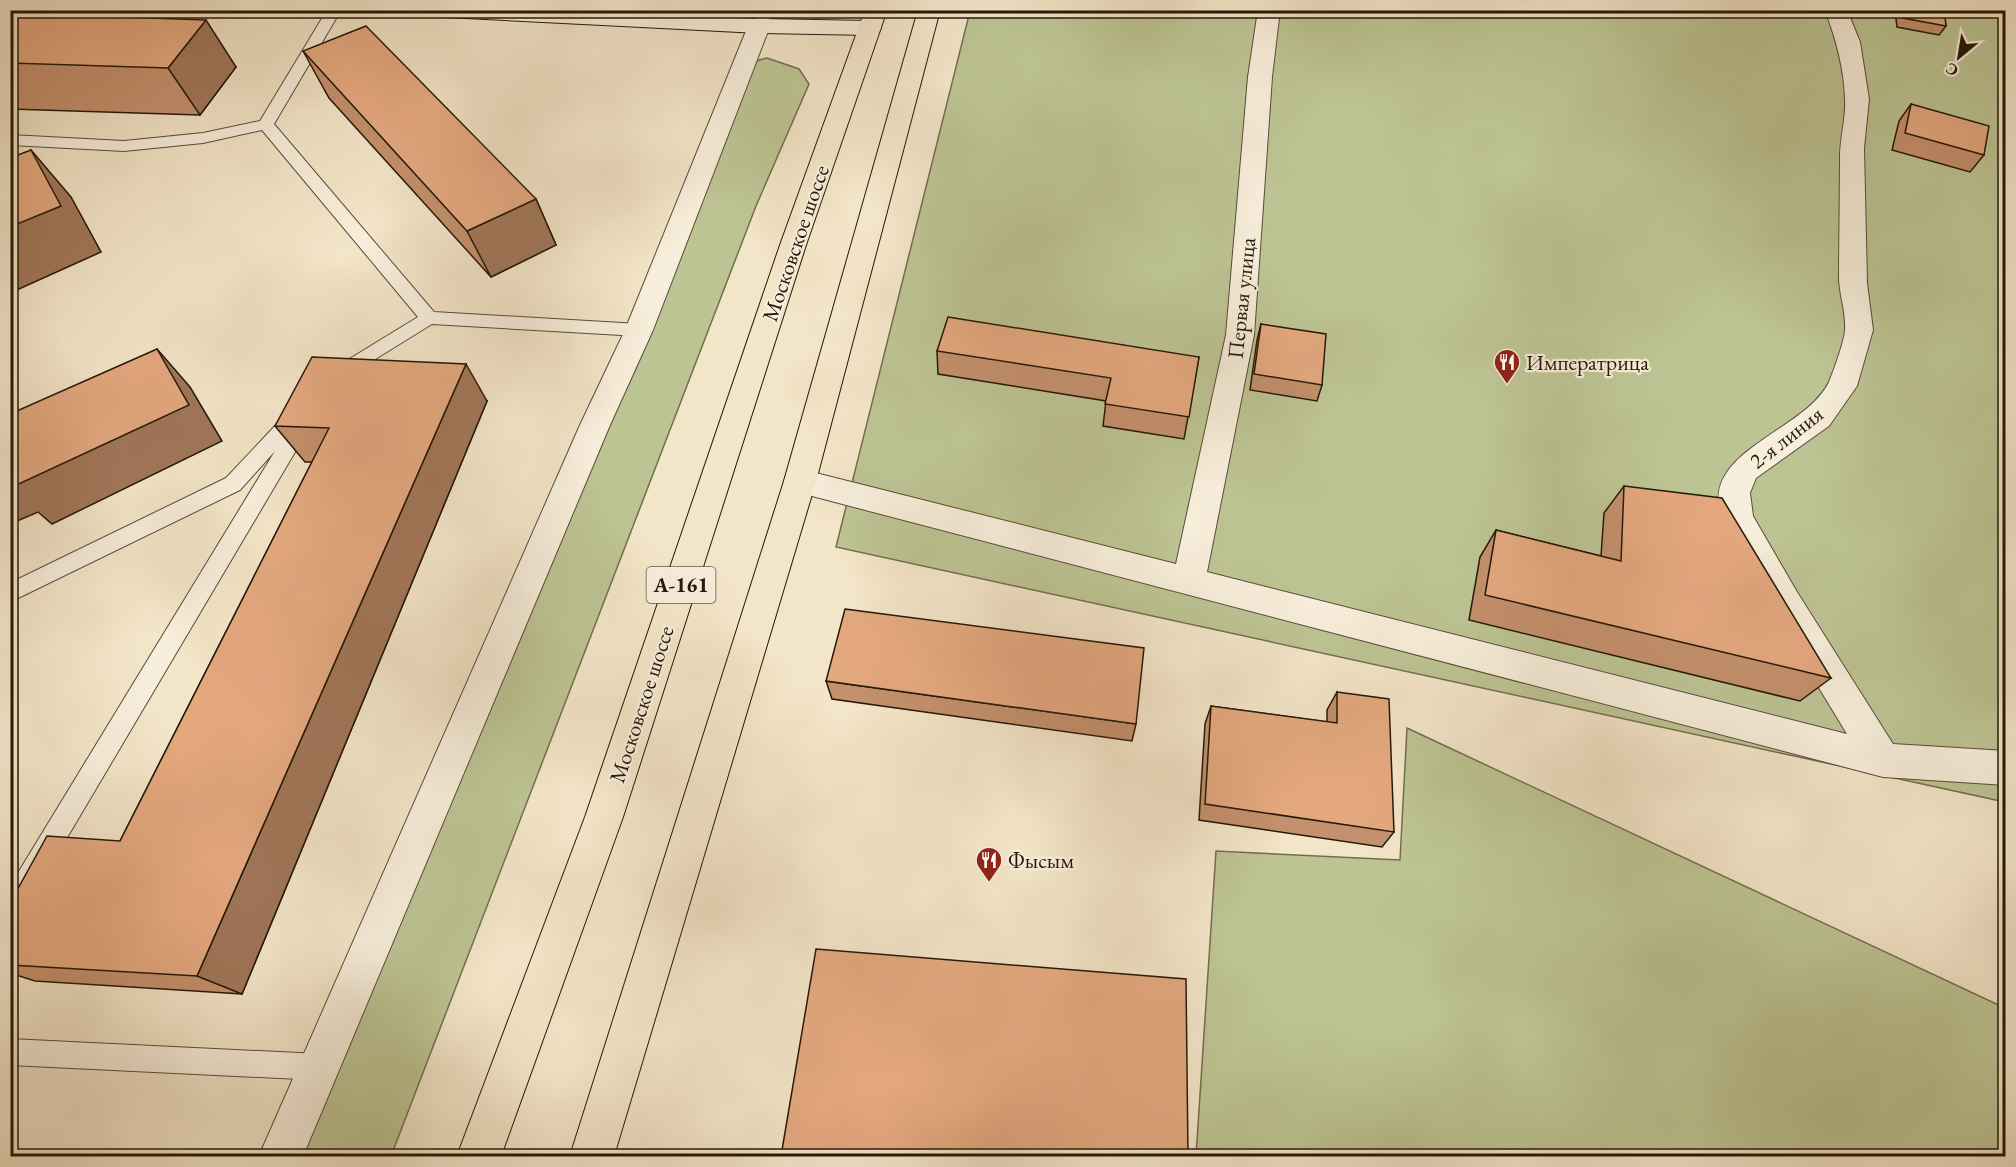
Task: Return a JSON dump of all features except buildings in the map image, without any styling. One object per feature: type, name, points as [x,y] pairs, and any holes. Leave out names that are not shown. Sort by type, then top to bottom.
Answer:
[{"type":"highway","points":[[592,1156],[800,481],[929,10]]},
{"type":"highway","name":"Московское шоссе","points":[[479,1156],[604,817],[793,245],[873,19]]},
{"type":"street","points":[[445,10],[873,19]]},
{"type":"street","name":"Первая улица","points":[[1189,582],[1240,335],[1260,77],[1269,10]]},
{"type":"street","name":"2-я линия","points":[[1836,10],[1849,42],[1857,99],[1852,148],[1852,205],[1853,283],[1858,330],[1842,386],[1818,418],[1745,469],[1737,481],[1734,493],[1737,517],[1785,602],[1882,760]]},
{"type":"street","points":[[281,1156],[595,425],[639,330],[763,18]]},
{"type":"street","points":[[800,481],[1882,760],[2006,768]]},
{"type":"lane","points":[[10,140],[124,146],[203,138],[266,124],[334,10]]},
{"type":"lane","points":[[266,124],[429,318]]},
{"type":"lane","points":[[326,383],[429,318],[639,330]]},
{"type":"lane","points":[[10,593],[233,484],[312,402],[10,910]]},
{"type":"lane","points":[[10,1052],[320,1067]]},
{"type":"green space","points":[[970,11],[2005,11],[2005,802],[836,547]]},
{"type":"green space","points":[[767,58],[799,69],[809,84],[756,206],[391,1156],[275,1156],[472,691],[752,62]]},
{"type":"green space","points":[[1407,728],[2005,1008],[2005,1156],[1196,1156],[1216,851],[1400,860]]},
{"type":"place","name":"Императрица","points":[[1507,385]]},
{"type":"place","name":"Фысым","points":[[989,883]]}]
